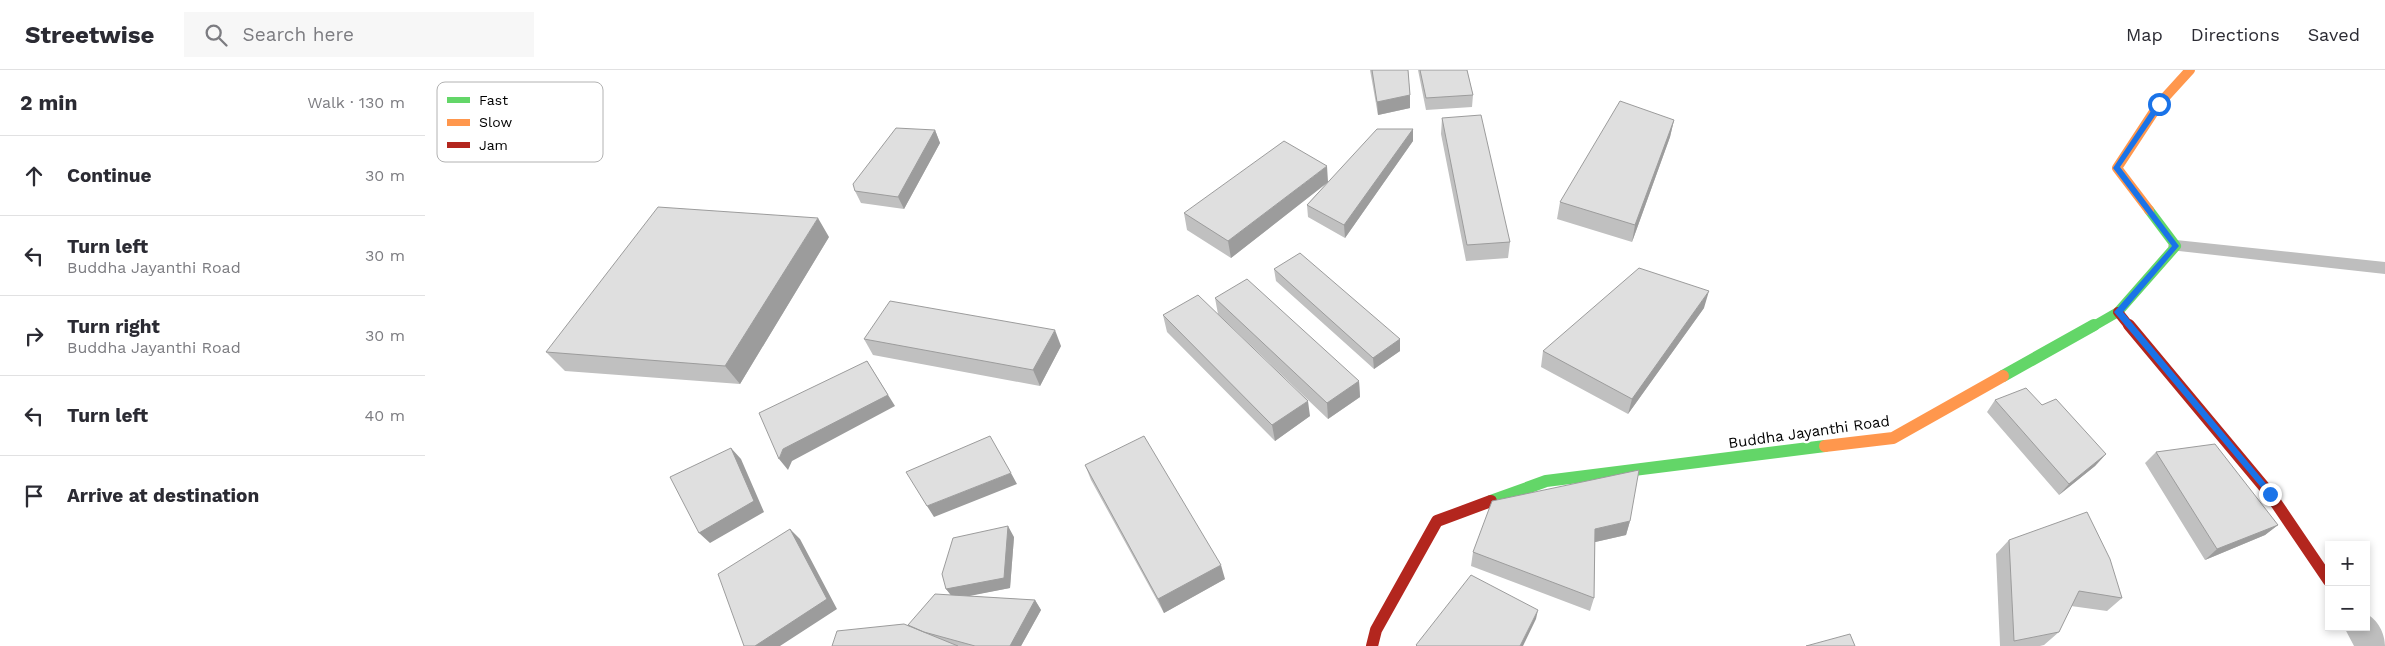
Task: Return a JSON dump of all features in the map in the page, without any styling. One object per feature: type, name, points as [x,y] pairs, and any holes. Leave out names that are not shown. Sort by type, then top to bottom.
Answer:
[{"type":"street","points":[[2176,246],[2117,168],[2159,104],[2190,70]]},
{"type":"street","name":"Buddha Jayanthi Road","points":[[1372,646],[1376,630],[1437,520],[1546,482],[1893,438],[2118,312],[2176,246]]},
{"type":"street","points":[[2118,312],[2270,494],[2325,575]]},
{"type":"street","points":[[2363,631],[2373,646]]},
{"type":"lane","points":[[2176,246],[2385,268]]},
{"type":"building","points":[[1372,70],[1408,70],[1410,95],[1377,102]]},
{"type":"building","points":[[1420,70],[1467,70],[1473,95],[1426,98]]},
{"type":"building","points":[[1620,101],[1674,120],[1635,225],[1560,202]]},
{"type":"building","points":[[1481,115],[1510,242],[1467,245],[1442,118]]},
{"type":"building","points":[[896,128],[935,130],[898,197],[855,191],[853,184]]},
{"type":"building","points":[[1377,129],[1413,129],[1344,225],[1307,205]]},
{"type":"building","points":[[1284,141],[1327,166],[1228,241],[1184,213]]},
{"type":"building","points":[[658,207],[818,218],[725,366],[546,352]]},
{"type":"building","points":[[1300,253],[1400,339],[1373,358],[1274,269]]},
{"type":"building","points":[[1639,268],[1709,291],[1632,399],[1543,351]]},
{"type":"building","points":[[1247,279],[1359,381],[1327,403],[1215,298]]},
{"type":"building","points":[[1198,295],[1308,401],[1272,425],[1163,315]]},
{"type":"building","points":[[890,301],[1055,330],[1033,370],[864,339]]},
{"type":"building","points":[[867,361],[888,395],[783,449],[779,459],[759,413]]},
{"type":"building","points":[[2026,388],[2042,405],[2056,399],[2106,454],[2069,484],[1995,400]]},
{"type":"building","points":[[990,436],[1011,473],[927,506],[906,472]]},
{"type":"building","points":[[1144,436],[1221,565],[1158,599],[1085,465]]},
{"type":"building","points":[[2215,444],[2278,525],[2217,549],[2156,452]]},
{"type":"building","points":[[731,448],[754,501],[699,533],[670,477]]},
{"type":"building","points":[[1639,470],[1630,521],[1595,529],[1594,598],[1473,552],[1492,501]]},
{"type":"building","points":[[2087,512],[2110,559],[2122,598],[2079,591],[2059,632],[2014,641],[2009,540]]},
{"type":"building","points":[[1008,526],[1004,578],[946,589],[942,574],[953,538]]},
{"type":"building","points":[[790,529],[827,599],[755,646],[744,646],[718,574]]},
{"type":"building","points":[[1471,575],[1538,610],[1520,646],[1417,646],[1416,645]]},
{"type":"building","points":[[935,594],[1035,600],[1010,646],[975,646],[924,632],[908,625]]},
{"type":"building","points":[[904,624],[958,646],[832,646],[837,631]]},
{"type":"building","points":[[1850,634],[1855,646],[1806,646]]},
{"type":"traffic: fast","points":[[2003,376],[2118,312],[2176,246],[2149,210]]},
{"type":"traffic: fast","points":[[1491,501],[1546,481],[1825,446]]},
{"type":"traffic: slow","points":[[2149,210],[2117,168],[2159,104],[2190,70]]},
{"type":"traffic: slow","points":[[1825,446],[1893,438],[2003,376]]},
{"type":"traffic: jam","points":[[2118,312],[2270,494],[2325,575]]},
{"type":"traffic: jam","points":[[1372,646],[1376,630],[1437,521],[1491,501]]},
{"type":"route","points":[[2159,104],[2117,168],[2176,246],[2118,312],[2270,494]]}]
